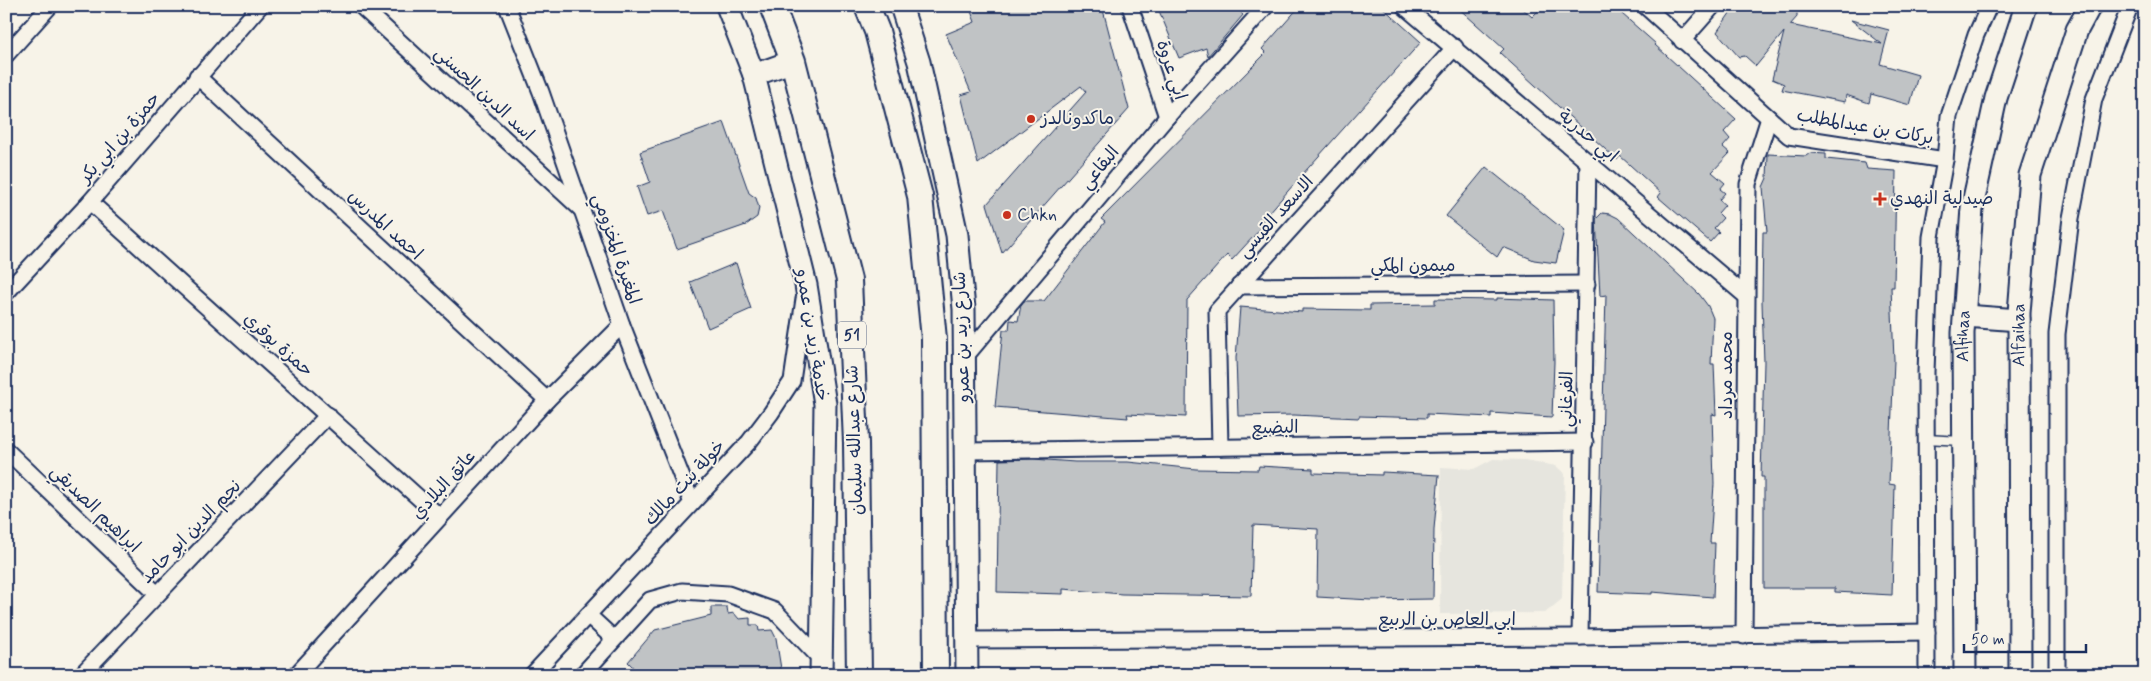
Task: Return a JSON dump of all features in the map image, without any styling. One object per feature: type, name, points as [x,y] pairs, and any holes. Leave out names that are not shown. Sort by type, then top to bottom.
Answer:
[{"type":"main road","name":"شارع عبدالله سليمان","points":[[772,6],[793,61],[849,280],[856,443],[858,675]]},
{"type":"main road","points":[[867,6],[877,31],[920,196],[934,339],[936,675]]},
{"type":"street","points":[[6,55],[50,6]]},
{"type":"street","name":"حمزة بن ابي بكر","points":[[6,293],[90,202],[197,76],[260,6]]},
{"type":"street","name":"اسد الدين الحسني","points":[[361,6],[582,210]]},
{"type":"street","name":"المغيرة المخزومي","points":[[506,6],[540,92],[622,325],[692,503]]},
{"type":"street","name":"خدمة زيد بن عمرو","points":[[727,6],[754,75],[806,285],[825,404],[820,666]]},
{"type":"street","name":"ابي عروة","points":[[1130,6],[1168,118]]},
{"type":"street","name":"البقاعي","points":[[965,357],[1266,6]]},
{"type":"street","name":"ابي حدرية","points":[[1404,6],[1746,296]]},
{"type":"street","name":"بركات بن عبدالمطلب","points":[[1645,6],[1789,136],[1946,160]]},
{"type":"street","points":[[1682,41],[1713,6]]},
{"type":"street","points":[[1927,675],[1926,372],[1931,237],[1946,160],[1950,116],[1976,35],[1989,6]]},
{"type":"street","name":"Alfihaa","points":[[1965,675],[1965,316],[1972,208],[1996,98],[2026,6]]},
{"type":"street","name":"Alfaihaa","points":[[2020,675],[2019,320],[2030,175],[2077,30],[2090,6]]},
{"type":"street","points":[[2057,675],[2056,334],[2070,218],[2094,99],[2130,6]]},
{"type":"street","points":[[877,31],[903,13]]},
{"type":"street","name":"شارع زيد بن عمرو","points":[[903,13],[919,62],[957,235],[964,309],[967,675]]},
{"type":"street","name":"الاسعد القيسي","points":[[1220,448],[1216,311],[1455,48]]},
{"type":"street","points":[[754,75],[793,61]]},
{"type":"street","name":"احمد المدرس","points":[[197,76],[547,400]]},
{"type":"street","name":"محمد مرداد","points":[[1744,636],[1748,184],[1770,118]]},
{"type":"street","name":"الفرغاني","points":[[1580,637],[1585,442],[1588,161]]},
{"type":"street","name":"حمزة بوقري","points":[[90,202],[440,517]]},
{"type":"street","name":"ميمون المكي","points":[[1239,286],[1587,284]]},
{"type":"street","name":"خولة بنت مالك","points":[[532,675],[748,442],[771,413],[792,381],[806,285]]},
{"type":"street","points":[[1965,316],[2019,320]]},
{"type":"street","name":"عاتق البلادي","points":[[296,675],[547,400],[622,325]]},
{"type":"street","name":"نجم الدين ابو حامد","points":[[81,675],[328,416]]},
{"type":"street","name":"البضيع","points":[[965,451],[1585,442]]},
{"type":"street","name":"ابراهيم الصديقي","points":[[6,450],[157,594]]},
{"type":"street","points":[[582,675],[650,600],[682,591],[728,594],[775,611],[820,666]]},
{"type":"street","points":[[588,615],[614,639]]},
{"type":"street","name":"ابي العاص بن الربيع","points":[[967,640],[1744,636],[1927,632]]},
{"type":"lane","points":[[1926,439],[1964,442]]},
{"type":"shaded area","points":[[1493,459],[1525,460],[1556,466],[1565,474],[1562,599],[1545,613],[1440,614],[1441,467],[1474,469]]},
{"type":"building","points":[[969,6],[1102,6],[1129,109],[1002,253],[987,204],[1086,92],[1081,86],[978,164],[961,95],[971,92],[946,34],[975,22]]},
{"type":"building","points":[[1157,6],[1235,6],[1243,15],[1208,56],[1206,48],[1179,58]]},
{"type":"building","points":[[1300,6],[1381,6],[1421,42],[1262,221],[1265,224],[1232,260],[1227,255],[1187,300],[1186,417],[1127,414],[1128,418],[995,407],[1003,330],[1009,330],[1010,320],[1018,321],[1021,305],[1024,301],[1044,301],[1105,222],[1101,219],[1266,53],[1262,49]]},
{"type":"building","points":[[1456,6],[1520,6],[1532,17],[1543,6],[1613,6],[1736,119],[1724,132],[1730,139],[1723,147],[1730,153],[1712,172],[1725,183],[1720,189],[1725,193],[1719,200],[1725,205],[1718,213],[1723,218],[1714,228],[1719,232],[1710,242],[1658,197],[1661,193],[1620,156],[1617,160],[1500,53],[1504,49]]},
{"type":"building","points":[[1735,6],[1797,6],[1797,17],[1790,25],[1882,44],[1851,20],[1889,30],[1880,64],[1918,75],[1910,105],[1871,94],[1869,103],[1846,95],[1845,102],[1782,90],[1784,84],[1772,79],[1784,32],[1756,66],[1745,56],[1739,57],[1717,32]]},
{"type":"building","points":[[724,122],[749,193],[756,198],[759,208],[757,217],[746,225],[677,249],[663,211],[647,216],[637,187],[650,182],[640,152]]},
{"type":"building","points":[[1810,153],[1826,154],[1826,159],[1865,163],[1867,169],[1896,171],[1894,287],[1891,287],[1894,360],[1889,484],[1895,485],[1892,595],[1835,592],[1835,588],[1764,588],[1764,477],[1761,477],[1764,362],[1762,302],[1763,232],[1767,232],[1763,187],[1767,178],[1768,154],[1806,156]]},
{"type":"building","points":[[1486,167],[1564,230],[1556,263],[1534,260],[1503,247],[1497,257],[1446,216]]},
{"type":"building","points":[[1602,213],[1618,218],[1699,294],[1708,306],[1713,318],[1711,364],[1714,364],[1716,415],[1712,414],[1714,484],[1710,543],[1715,543],[1713,597],[1652,592],[1652,594],[1598,592],[1606,295],[1600,296],[1596,219]]},
{"type":"building","points":[[736,263],[751,309],[708,328],[690,282]]},
{"type":"building","points":[[1497,298],[1553,300],[1554,362],[1552,417],[1491,413],[1491,417],[1427,414],[1427,418],[1359,416],[1359,418],[1294,415],[1238,416],[1236,358],[1240,307],[1302,312],[1302,309],[1370,310],[1370,305],[1435,304],[1435,299],[1497,300]]},
{"type":"building","points":[[1033,459],[1075,462],[1128,462],[1196,469],[1258,470],[1259,466],[1313,469],[1313,473],[1382,475],[1382,472],[1439,475],[1434,529],[1433,599],[1371,600],[1317,597],[1318,529],[1253,525],[1251,596],[1122,594],[1063,589],[1063,594],[997,592],[999,460]]},
{"type":"building","points":[[711,607],[727,607],[728,614],[734,613],[739,619],[750,618],[750,625],[758,625],[759,631],[772,630],[776,638],[782,675],[641,675],[628,662],[655,630],[711,616]]},
{"type":"place","name":"ماكدونالدز","points":[[1031,119]]},
{"type":"place","name":"صيدلية النهدي","points":[[1880,199]]},
{"type":"place","name":"Chkn","points":[[1007,215]]}]
